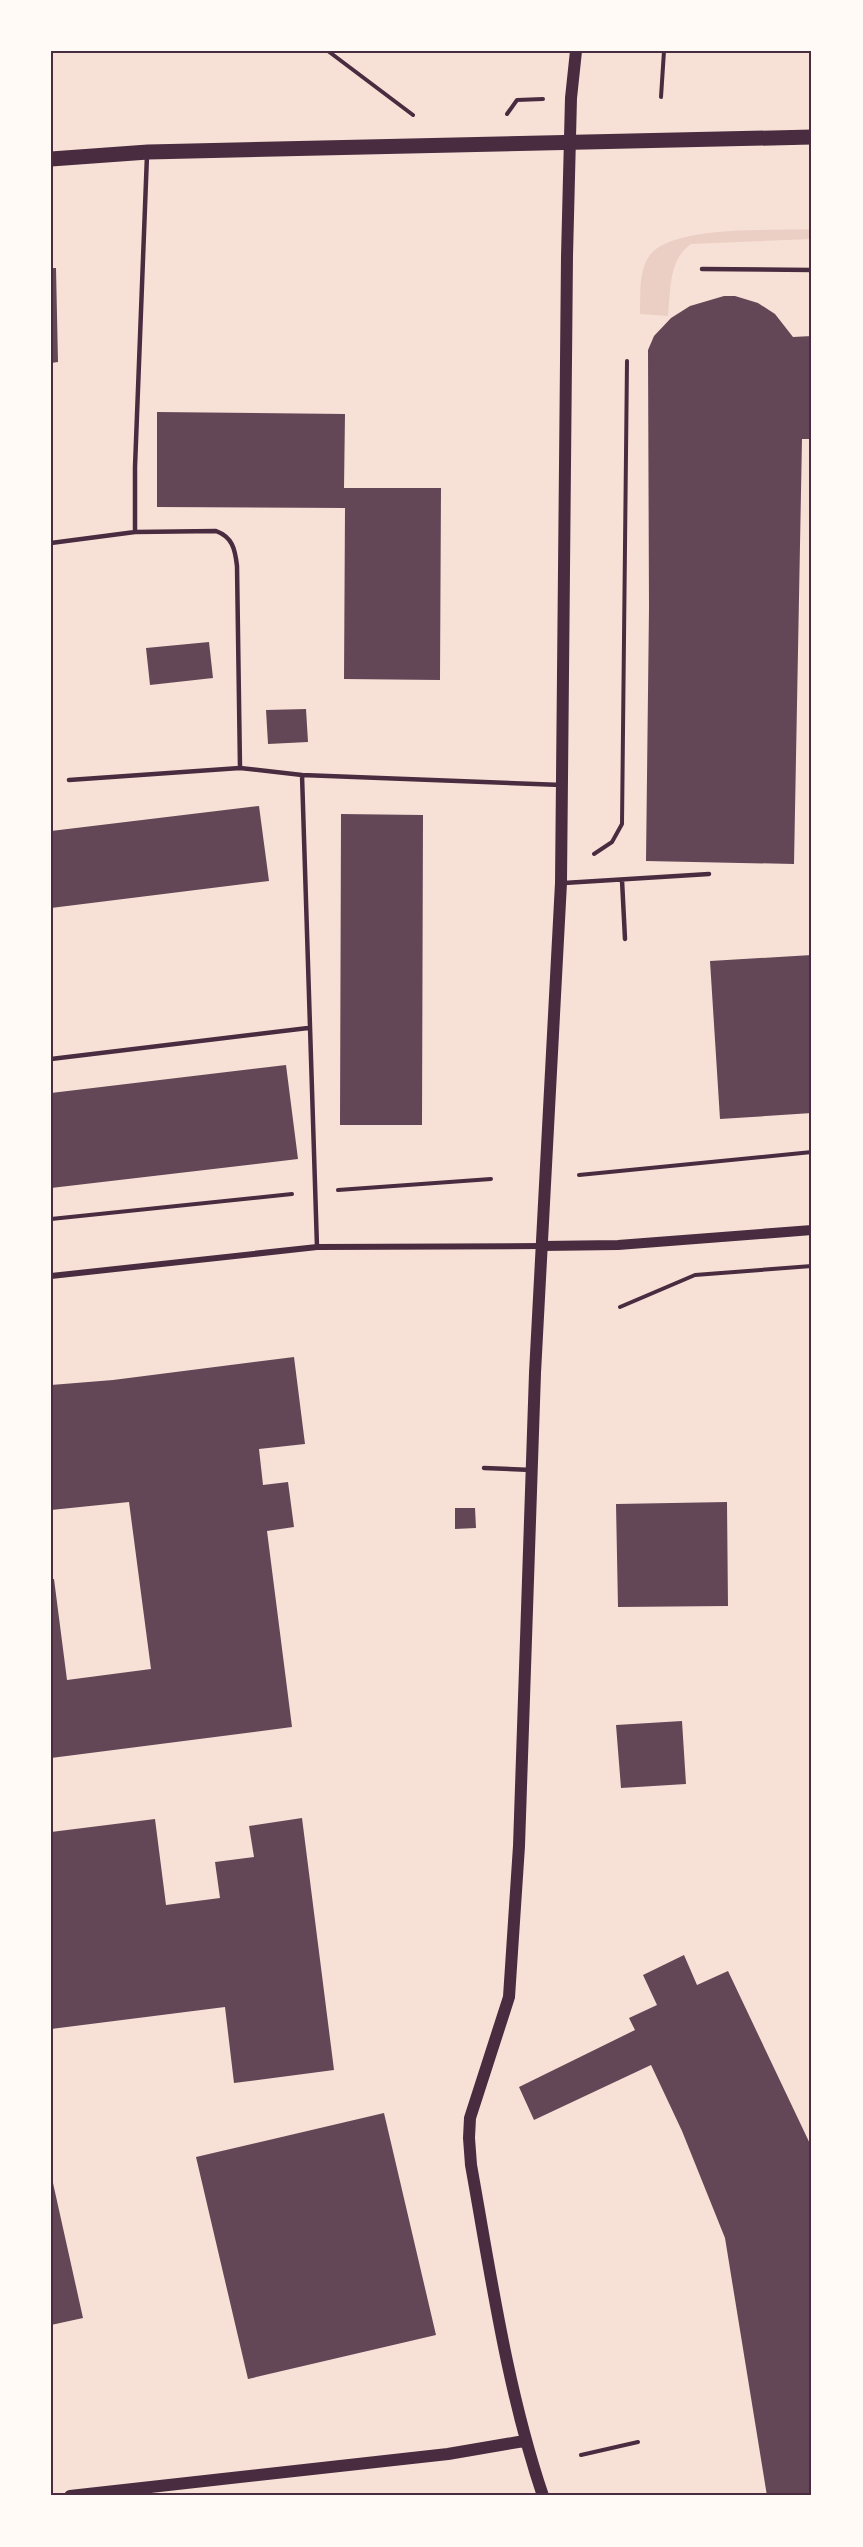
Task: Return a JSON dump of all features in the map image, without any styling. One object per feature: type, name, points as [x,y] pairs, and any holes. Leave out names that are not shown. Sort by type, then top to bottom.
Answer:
[{"type":"main road","points":[[543,2496],[524,2441],[508,2369],[471,2165],[469,2138],[470,2118],[508,1997],[519,1846],[532,1470],[561,883],[569,142],[576,51]]},
{"type":"main road","points":[[51,159],[148,152],[812,137]]},
{"type":"main road","points":[[70,2496],[448,2454],[524,2441]]},
{"type":"street","points":[[51,1276],[317,1247],[618,1245],[812,1230]]},
{"type":"lane","points":[[135,532],[135,467],[148,152]]},
{"type":"lane","points":[[702,269],[812,270]]},
{"type":"lane","points":[[51,543],[135,532],[216,531],[225,534],[233,544],[237,566],[240,768]]},
{"type":"lane","points":[[69,780],[240,768],[302,775],[562,784]]},
{"type":"lane","points":[[302,775],[308,1028],[317,1247]]},
{"type":"lane","points":[[561,883],[709,874]]},
{"type":"lane","points":[[622,880],[625,939]]},
{"type":"lane","points":[[51,1059],[308,1028]]},
{"type":"lane","points":[[484,1468],[532,1470]]},
{"type":"path","points":[[328,51],[421,121]]},
{"type":"path","points":[[661,97],[664,51]]},
{"type":"path","points":[[594,854],[612,842],[622,824],[627,361]]},
{"type":"path","points":[[579,1175],[812,1152]]},
{"type":"path","points":[[51,1219],[314,1192],[491,1179]]},
{"type":"path","points":[[620,1307],[695,1275],[812,1266]]},
{"type":"path","points":[[581,2455],[638,2442]]},
{"type":"shaded area","points":[[812,229],[812,239],[691,244],[678,258],[674,267],[668,316],[640,314],[641,283],[646,261],[662,245],[701,234]]},
{"type":"building","points":[[51,268],[56,268],[58,362],[51,363]]},
{"type":"building","points":[[724,296],[735,296],[758,303],[775,314],[793,337],[812,336],[812,439],[802,439],[794,864],[646,861],[649,608],[648,350],[654,336],[671,318],[690,306]]},
{"type":"building","points":[[157,412],[345,414],[344,488],[441,488],[440,680],[344,679],[345,508],[157,507]]},
{"type":"building","points":[[209,642],[213,678],[150,685],[146,648]]},
{"type":"building","points":[[306,709],[308,742],[268,744],[266,710]]},
{"type":"building","points":[[259,806],[269,881],[51,908],[51,831]]},
{"type":"building","points":[[341,814],[423,815],[422,1125],[340,1125]]},
{"type":"building","points":[[812,955],[812,1113],[720,1119],[710,961]]},
{"type":"building","points":[[286,1065],[298,1159],[51,1188],[51,1093]]},
{"type":"building","points":[[294,1357],[305,1444],[259,1449],[263,1485],[288,1482],[294,1527],[267,1531],[292,1727],[51,1758],[51,1579],[54,1579],[67,1680],[151,1669],[129,1502],[51,1510],[51,1385],[113,1380]]},
{"type":"building","points":[[727,1502],[728,1606],[618,1607],[616,1504]]},
{"type":"building","points":[[455,1508],[475,1508],[476,1528],[455,1529]]},
{"type":"building","points":[[682,1721],[686,1784],[621,1788],[616,1725]]},
{"type":"building","points":[[302,1818],[334,2070],[234,2083],[225,2007],[51,2029],[51,1832],[155,1819],[166,1905],[220,1898],[215,1862],[254,1857],[249,1826]]},
{"type":"building","points":[[684,1955],[697,1985],[728,1971],[812,2148],[812,2496],[767,2496],[725,2238],[682,2131],[651,2065],[534,2120],[519,2087],[635,2030],[629,2018],[657,2005],[643,1975]]},
{"type":"building","points":[[384,2113],[436,2335],[248,2379],[196,2157]]},
{"type":"building","points":[[51,2174],[83,2318],[51,2325]]}]
